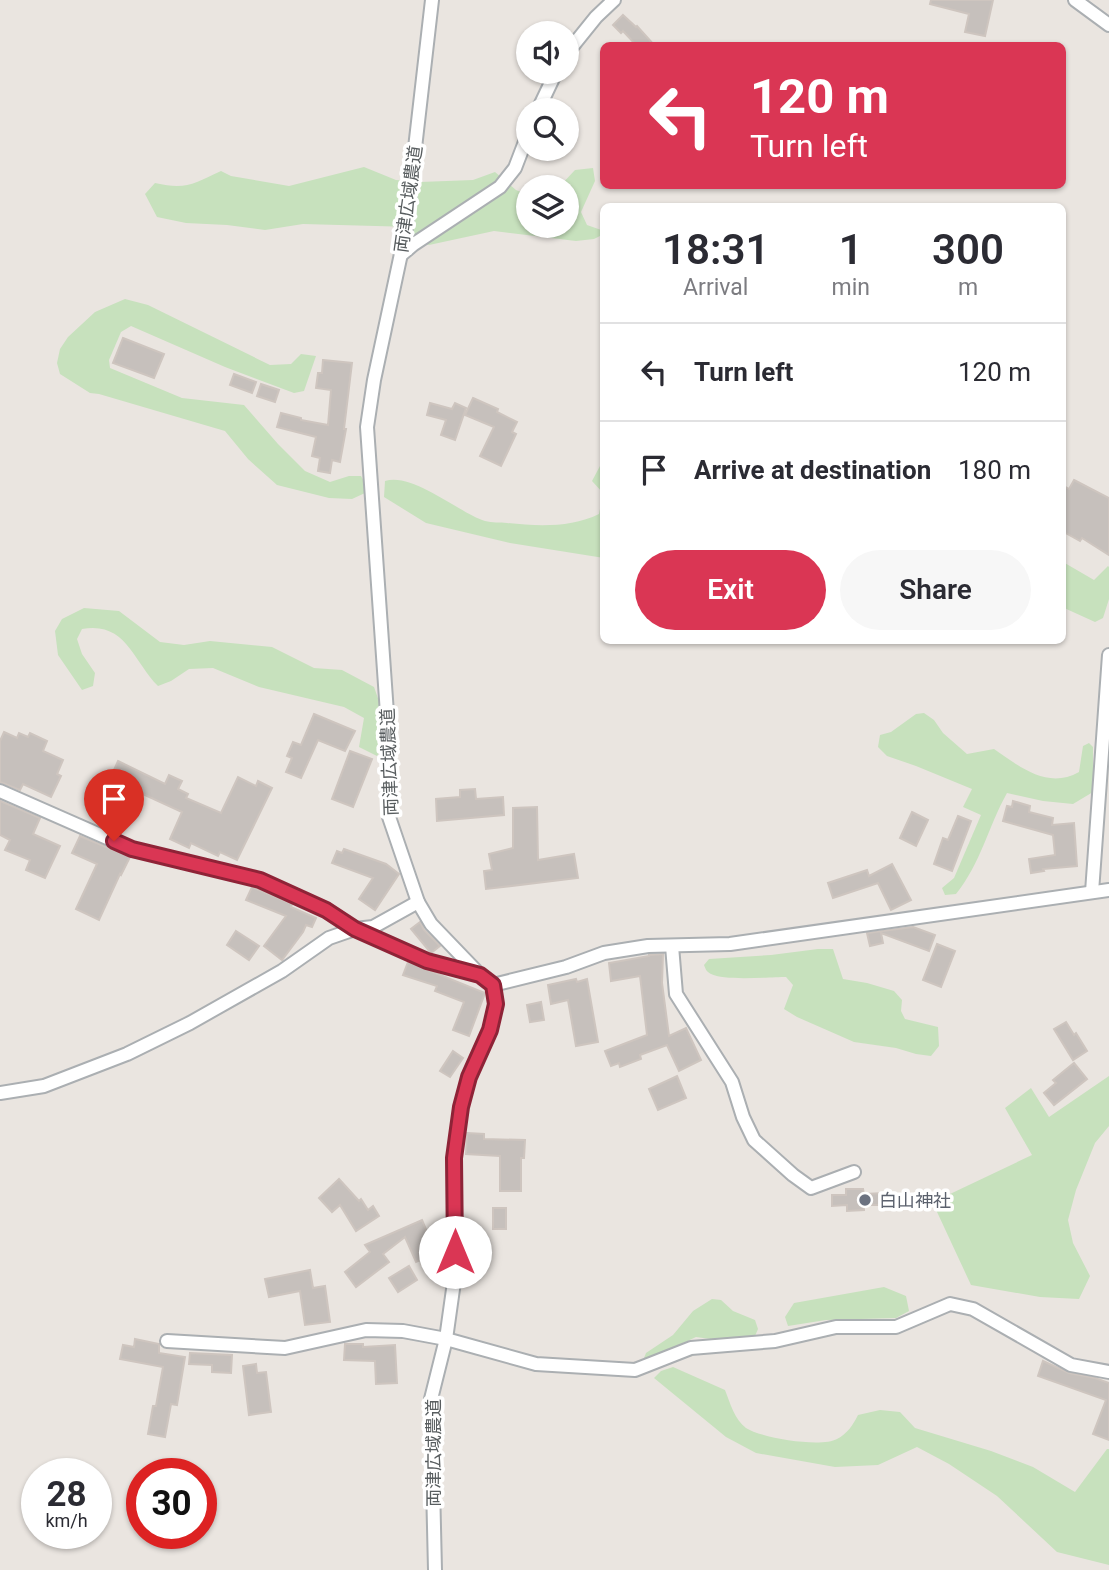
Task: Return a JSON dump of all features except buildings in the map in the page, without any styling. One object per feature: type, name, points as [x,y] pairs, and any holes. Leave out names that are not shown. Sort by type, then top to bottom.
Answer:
[{"type":"street","name":"両津広域農道","points":[[432,0],[405,235],[374,380],[368,428],[388,729],[389,817],[418,902],[431,924],[493,985],[496,1004],[490,1030],[469,1077],[461,1107],[454,1158],[455,1275],[446,1339],[431,1399],[435,1570]]},
{"type":"street","points":[[579,38],[614,0]]},
{"type":"street","points":[[1075,0],[1109,25]]},
{"type":"street","points":[[401,255],[500,187],[518,161]]},
{"type":"street","points":[[1092,892],[1109,655]]},
{"type":"street","points":[[0,792],[132,849],[260,880],[326,910],[355,929],[427,961],[480,975]]},
{"type":"street","points":[[493,985],[566,967],[604,953],[648,946],[730,944],[1109,890]]},
{"type":"street","points":[[0,1093],[44,1086],[127,1054],[190,1023],[270,978],[329,938],[355,929],[373,927],[418,902]]},
{"type":"street","points":[[672,946],[676,994],[732,1082],[743,1117],[754,1140],[811,1188],[854,1172]]},
{"type":"street","points":[[167,1341],[285,1348],[366,1330],[403,1331],[446,1339],[536,1364],[635,1370],[691,1348],[775,1341],[836,1327],[896,1327],[950,1304],[973,1309],[1071,1365],[1109,1372]]},
{"type":"green space","points":[[364,167],[396,180],[420,182],[473,180],[495,172],[516,190],[516,234],[494,231],[429,245],[410,239],[412,227],[303,224],[265,230],[186,223],[157,217],[145,194],[155,183],[182,186],[221,171],[231,176],[289,186]]},
{"type":"green space","points":[[593,168],[595,181],[581,212],[587,225],[600,230],[600,236],[576,241],[551,238],[579,238],[579,175],[570,175],[575,170]]},
{"type":"green space","points":[[125,299],[148,305],[270,365],[291,364],[301,354],[316,356],[304,391],[294,393],[225,367],[131,326],[121,332],[109,360],[110,368],[182,398],[244,405],[305,471],[330,482],[349,476],[361,476],[366,485],[365,493],[352,499],[329,498],[277,485],[248,459],[225,431],[90,393],[60,374],[57,363],[60,349],[68,337],[95,312]]},
{"type":"green space","points":[[600,466],[600,490],[592,481]]},
{"type":"green space","points":[[385,481],[409,482],[474,517],[490,522],[554,525],[577,522],[599,514],[600,509],[600,557],[510,543],[426,523],[384,497]]},
{"type":"green space","points":[[1066,564],[1094,580],[1109,567],[1109,599],[1103,618],[1095,622],[1066,609]]},
{"type":"green space","points":[[84,608],[119,611],[160,642],[184,645],[210,641],[272,647],[314,668],[342,670],[374,687],[380,704],[381,750],[377,756],[359,747],[364,718],[344,707],[259,687],[213,668],[189,669],[158,686],[119,637],[97,628],[82,629],[77,639],[82,654],[95,673],[93,686],[82,690],[58,655],[55,631],[62,619]]},
{"type":"green space","points":[[924,713],[967,754],[994,749],[1023,768],[1045,777],[1067,777],[1079,772],[1083,746],[1089,743],[1093,747],[1093,792],[1073,804],[1007,793],[965,882],[956,894],[945,895],[942,888],[954,878],[981,815],[963,807],[972,789],[887,756],[878,747],[880,735],[891,732],[916,714]]},
{"type":"green space","points":[[833,949],[843,979],[894,991],[902,1000],[901,1011],[905,1019],[938,1027],[939,1046],[931,1056],[854,1042],[797,1017],[784,1009],[793,985],[786,977],[717,976],[706,970],[704,965],[709,959]]},
{"type":"green space","points":[[1109,1076],[1109,1126],[1095,1143],[1076,1190],[1068,1220],[1073,1243],[1090,1276],[1079,1299],[1040,1297],[971,1285],[931,1199],[950,1194],[1032,1155],[1005,1108],[1031,1088],[1049,1117]]},
{"type":"green space","points":[[884,1287],[906,1296],[909,1311],[896,1318],[826,1320],[788,1326],[785,1317],[794,1303]]},
{"type":"green space","points":[[712,1299],[721,1300],[733,1311],[755,1320],[758,1329],[755,1336],[732,1342],[696,1337],[647,1360],[644,1358],[646,1353],[673,1335],[693,1311]]},
{"type":"green space","points":[[673,1367],[725,1390],[742,1425],[754,1432],[777,1438],[829,1442],[844,1435],[858,1415],[880,1410],[900,1412],[915,1428],[1033,1467],[1075,1492],[1109,1449],[1109,1565],[1057,1552],[997,1496],[949,1464],[917,1447],[878,1465],[835,1467],[756,1453],[726,1437],[654,1378],[661,1371]]},
{"type":"place","name":"白山神社","points":[[865,1200]]},
{"type":"route","points":[[114,841],[132,849],[260,880],[326,910],[355,929],[427,961],[480,975],[493,985],[496,1004],[490,1030],[469,1077],[461,1107],[454,1158],[455,1252]]}]
